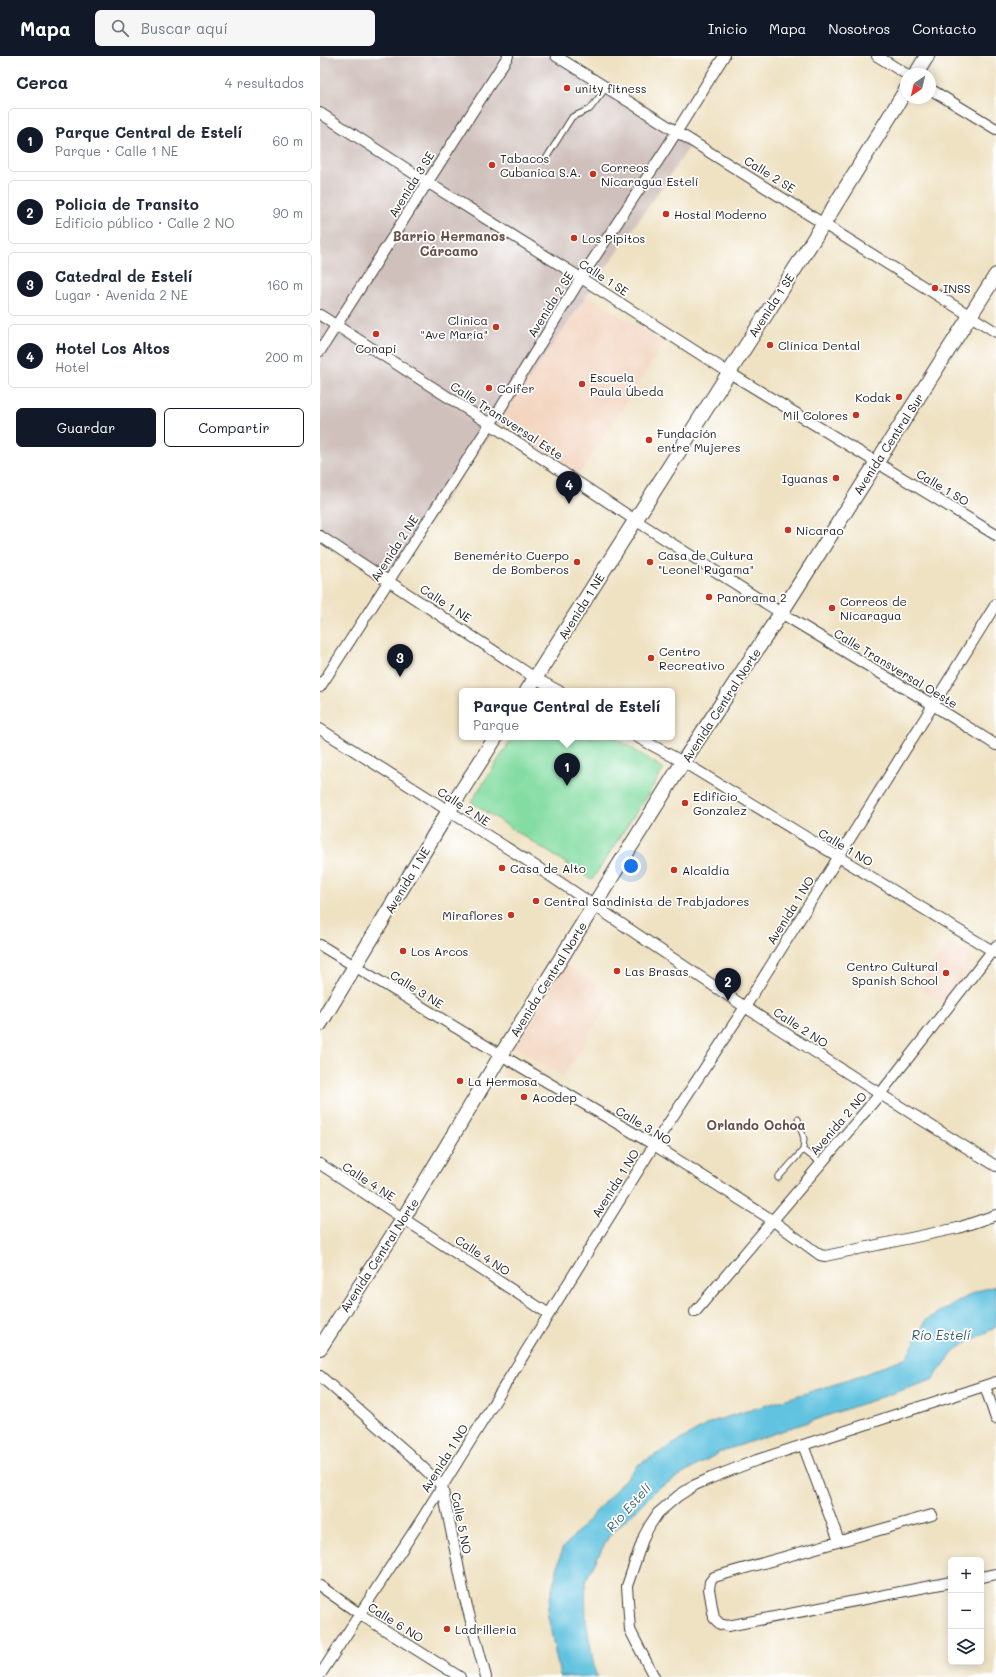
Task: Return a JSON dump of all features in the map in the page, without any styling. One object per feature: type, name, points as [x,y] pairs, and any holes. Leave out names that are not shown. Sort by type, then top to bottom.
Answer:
[{"type":"street","name":"Avenida 3 SE","points":[[320,351],[508,56]]},
{"type":"street","name":"Calle 2 SE","points":[[556,56],[996,332]]},
{"type":"street","name":"Avenida 2 SE","points":[[490,424],[581,278],[724,56]]},
{"type":"street","points":[[877,56],[900,70]]},
{"type":"street","points":[[920,68],[927,56]]},
{"type":"street","points":[[936,93],[996,129]]},
{"type":"street","name":"Avenida 1 SE","points":[[635,520],[824,223],[900,100]]},
{"type":"street","name":"Calle 1 SE","points":[[320,113],[728,372],[876,462]]},
{"type":"street","name":"Avenida Central Sur","points":[[781,613],[996,275]]},
{"type":"street","name":"Calle Transversal Este","points":[[320,315],[781,613]]},
{"type":"street","name":"Avenida 2 NE","points":[[320,687],[490,424]]},
{"type":"street","name":"Calle 1 SO","points":[[876,462],[996,535]]},
{"type":"street","name":"Avenida 1 NE","points":[[529,688],[635,520]]},
{"type":"street","name":"Calle 1 NE","points":[[320,536],[535,678],[553,688]]},
{"type":"street","name":"Avenida 1 NO","points":[[320,1675],[361,1614],[442,1486],[654,1145],[745,1007],[996,604]]},
{"type":"street","name":"Calle Transversal Oeste","points":[[781,613],[996,745]]},
{"type":"street","name":"Avenida Central Norte","points":[[320,1348],[403,1219],[501,1055],[683,762],[781,613]]},
{"type":"street","name":"Calle 2 NE","points":[[320,729],[594,905]]},
{"type":"street","name":"Avenida 1 NE","points":[[320,1024],[448,812],[494,740]]},
{"type":"street","points":[[643,740],[683,762]]},
{"type":"street","name":"Calle 1 NO","points":[[683,762],[838,858],[995,950]]},
{"type":"street","name":"Calle 2 NO","points":[[594,905],[745,1007],[880,1094],[996,1166]]},
{"type":"street","name":"Calle 3 NE","points":[[320,945],[501,1055]]},
{"type":"street","name":"Avenida 2 NO","points":[[695,1312],[880,1094],[995,950]]},
{"type":"street","name":"Calle 3 NO","points":[[501,1055],[654,1145],[772,1220],[822,1256],[958,1228],[996,1215]]},
{"type":"street","name":"Calle 4 NE","points":[[320,1164],[403,1219]]},
{"type":"street","name":"Calle 4 NO","points":[[403,1219],[549,1314]]},
{"type":"street","name":"Calle 5 NO","points":[[320,1376],[410,1455],[442,1486],[465,1599],[486,1677]]},
{"type":"street","points":[[654,1677],[630,1630],[627,1586],[650,1525],[658,1513],[678,1496],[695,1485],[750,1463],[996,1382]]},
{"type":"street","points":[[985,1386],[996,1419]]},
{"type":"street","points":[[803,1445],[839,1541]]},
{"type":"street","points":[[932,1515],[714,1577],[710,1582],[709,1589],[714,1618],[720,1624],[728,1626],[948,1583]]},
{"type":"street","points":[[984,1576],[996,1574]]},
{"type":"street","name":"Calle 6 NO","points":[[320,1586],[460,1677]]},
{"type":"lane","points":[[545,160],[572,117],[590,109],[606,88]]},
{"type":"lane","points":[[778,1178],[803,1150],[804,1139],[798,1119]]},
{"type":"lane","points":[[803,1150],[821,1163]]},
{"type":"shaded area","points":[[320,56],[559,56],[693,142],[389,581],[320,538]]},
{"type":"shaded area","name":"Escuela Paula Úbeda","points":[[584,292],[664,344],[579,475],[499,423]]},
{"type":"shaded area","name":"Centro Cultural Spanish School","points":[[949,941],[975,958],[943,1005],[918,987]]},
{"type":"shaded area","points":[[566,965],[614,995],[563,1077],[515,1047]]},
{"type":"green space","points":[[511,740],[620,740],[664,769],[592,880],[471,802]]},
{"type":"water","name":"Río Estelí","points":[[996,1286],[996,1327],[956,1349],[932,1380],[720,1452],[657,1489],[609,1536],[585,1582],[586,1620],[595,1672],[598,1677],[560,1677],[547,1611],[562,1549],[638,1465],[711,1422],[855,1378],[907,1357],[926,1320],[977,1291]]},
{"type":"place","name":"unity fitness","points":[[567,88]]},
{"type":"place","name":"Tabacos Cubanica S.A.","points":[[492,165]]},
{"type":"place","name":"Correos Nicaragua Estelí","points":[[593,174]]},
{"type":"place","name":"Hostal Moderno","points":[[666,214]]},
{"type":"place","name":"Los Pipitos","points":[[574,238]]},
{"type":"place","name":"INSS","points":[[935,288]]},
{"type":"place","name":"Clínica \"Ave María\"","points":[[496,327]]},
{"type":"place","name":"Conapi","points":[[376,334]]},
{"type":"place","name":"Clínica Dental","points":[[770,345]]},
{"type":"place","name":"Escuela Paula Úbeda","points":[[582,384]]},
{"type":"place","name":"Coifer","points":[[489,388]]},
{"type":"place","name":"Kodak","points":[[899,397]]},
{"type":"place","name":"Mil Colores","points":[[856,415]]},
{"type":"place","name":"Fundación entre Mujeres","points":[[649,440]]},
{"type":"place","name":"Iguanas","points":[[836,478]]},
{"type":"place","name":"Hotel Los Altos","points":[[569,504]]},
{"type":"place","name":"Nicarao","points":[[788,530]]},
{"type":"place","name":"Benemérito Cuerpo de Bomberos","points":[[577,562]]},
{"type":"place","name":"Casa de Cultura \"Leonel Rugama\"","points":[[650,562]]},
{"type":"place","name":"Panorama 2","points":[[709,597]]},
{"type":"place","name":"Correos de Nicaragua","points":[[832,608]]},
{"type":"place","name":"Centro Recreativo","points":[[651,658]]},
{"type":"place","name":"Catedral de Estelí","points":[[400,677]]},
{"type":"place","name":"Parque Central de Estelí","points":[[567,786]]},
{"type":"place","name":"Edificio Gonzalez","points":[[685,803]]},
{"type":"place","name":"Casa de Alto","points":[[502,868]]},
{"type":"place","name":"Alcaldía","points":[[674,870]]},
{"type":"place","name":"Central Sandinista de Trabjadores","points":[[536,901]]},
{"type":"place","name":"Miraflores","points":[[511,915]]},
{"type":"place","name":"Los Arcos","points":[[403,951]]},
{"type":"place","name":"Las Brasas","points":[[617,971]]},
{"type":"place","name":"Centro Cultural Spanish School","points":[[946,973]]},
{"type":"place","name":"Policia de Transito","points":[[728,1001]]},
{"type":"place","name":"La Hermosa","points":[[460,1081]]},
{"type":"place","name":"Acodep","points":[[524,1097]]},
{"type":"place","name":"Ladrilleria","points":[[447,1629]]},
{"type":"district","name":"Barrio Hermanos Cárcamo","points":[[449,242]]},
{"type":"district","name":"Orlando Ochoa","points":[[756,1124]]}]
